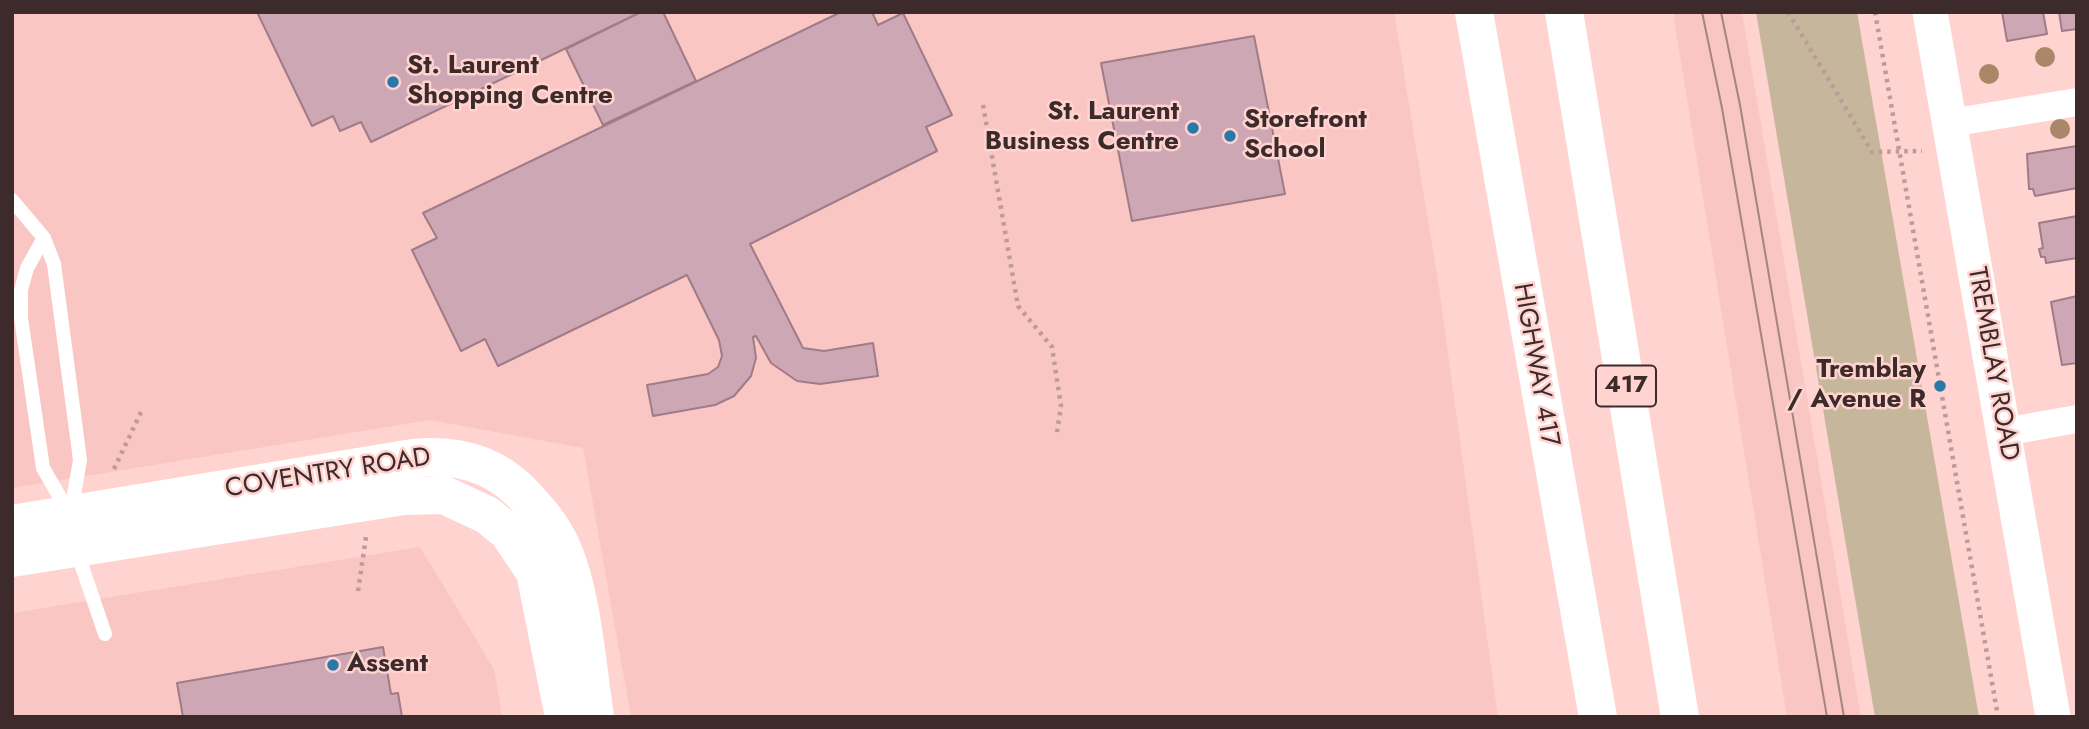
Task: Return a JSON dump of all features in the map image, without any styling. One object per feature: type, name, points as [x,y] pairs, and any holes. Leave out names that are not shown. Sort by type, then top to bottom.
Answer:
[{"type":"main road","points":[[1450,12],[1530,342]]},
{"type":"main road","name":"HIGHWAY 417","points":[[1474,12],[1598,717]]},
{"type":"main road","name":"417","points":[[1566,12],[1681,717]]},
{"type":"main road","name":"COVENTRY ROAD","points":[[12,558],[73,531],[436,456],[461,459],[500,472],[537,509],[558,539],[573,582],[595,717]]},
{"type":"main road","name":"COVENTRY ROAD","points":[[12,524],[73,531],[404,496],[444,495],[487,514],[508,532],[535,572],[564,717]]},
{"type":"street","name":"TREMBLAY ROAD","points":[[1930,12],[2053,717]]},
{"type":"street","points":[[1950,123],[2077,102]]},
{"type":"street","points":[[2004,432],[2077,419]]},
{"type":"lane","points":[[12,200],[44,238],[54,264],[80,460],[73,531]]},
{"type":"lane","points":[[44,238],[27,268],[22,290],[22,328],[43,468],[73,531],[105,634]]},
{"type":"path","points":[[1788,12],[1869,149],[1875,153],[1928,150]]},
{"type":"path","points":[[1875,12],[1998,717]]},
{"type":"path","points":[[982,106],[1018,306],[1052,347],[1061,406],[1057,432]]},
{"type":"path","points":[[114,469],[142,410]]},
{"type":"path","points":[[358,591],[367,530]]},
{"type":"shaded area","points":[[12,12],[1394,12],[1439,288],[1498,717],[631,717],[583,448],[430,420],[12,488]]},
{"type":"shaded area","points":[[1673,12],[1742,12],[1861,717],[1787,717]]},
{"type":"shaded area","points":[[1756,12],[1857,12],[1979,717],[1875,717]]},
{"type":"shaded area","points":[[420,547],[494,669],[502,717],[12,717],[12,613]]},
{"type":"building","name":"St. Laurent Shopping Centre","points":[[257,12],[641,12],[371,142],[361,122],[340,131],[333,116],[312,126]]},
{"type":"building","points":[[641,12],[663,12],[696,81],[603,125],[566,49]]},
{"type":"building","points":[[841,12],[872,12],[878,25],[903,13],[952,115],[926,127],[937,151],[750,244],[803,348],[824,351],[873,343],[878,376],[820,384],[797,381],[771,363],[756,336],[753,337],[756,358],[751,376],[734,396],[715,405],[653,416],[647,385],[708,374],[718,367],[722,356],[719,340],[687,275],[498,366],[485,339],[461,351],[412,250],[437,238],[423,213]]},
{"type":"building","points":[[2002,12],[2043,12],[2047,34],[2007,41]]},
{"type":"building","points":[[2059,12],[2077,12],[2077,29],[2062,31]]},
{"type":"building","name":"St. Laurent Business Centre","points":[[1254,36],[1285,194],[1132,221],[1101,63]]},
{"type":"building","points":[[2077,146],[2077,188],[2035,196],[2033,189],[2029,189],[2027,154]]},
{"type":"building","points":[[2077,216],[2077,258],[2046,263],[2039,249],[2043,248],[2039,223]]},
{"type":"building","points":[[2077,296],[2077,363],[2062,365],[2051,302]]},
{"type":"building","name":"Assent","points":[[383,647],[391,694],[398,693],[402,717],[183,717],[177,683]]},
{"type":"tram line","points":[[1702,12],[1722,108],[1827,717]]},
{"type":"tram line","points":[[1721,12],[1740,105],[1844,717]]},
{"type":"place","name":"St. Laurent Shopping Centre","points":[[393,82]]},
{"type":"place","name":"St. Laurent Business Centre","points":[[1193,128]]},
{"type":"place","name":"Storefront School","points":[[1230,136]]},
{"type":"place","name":"Tremblay / Avenue R","points":[[1940,386]]},
{"type":"place","name":"Assent","points":[[333,665]]}]
